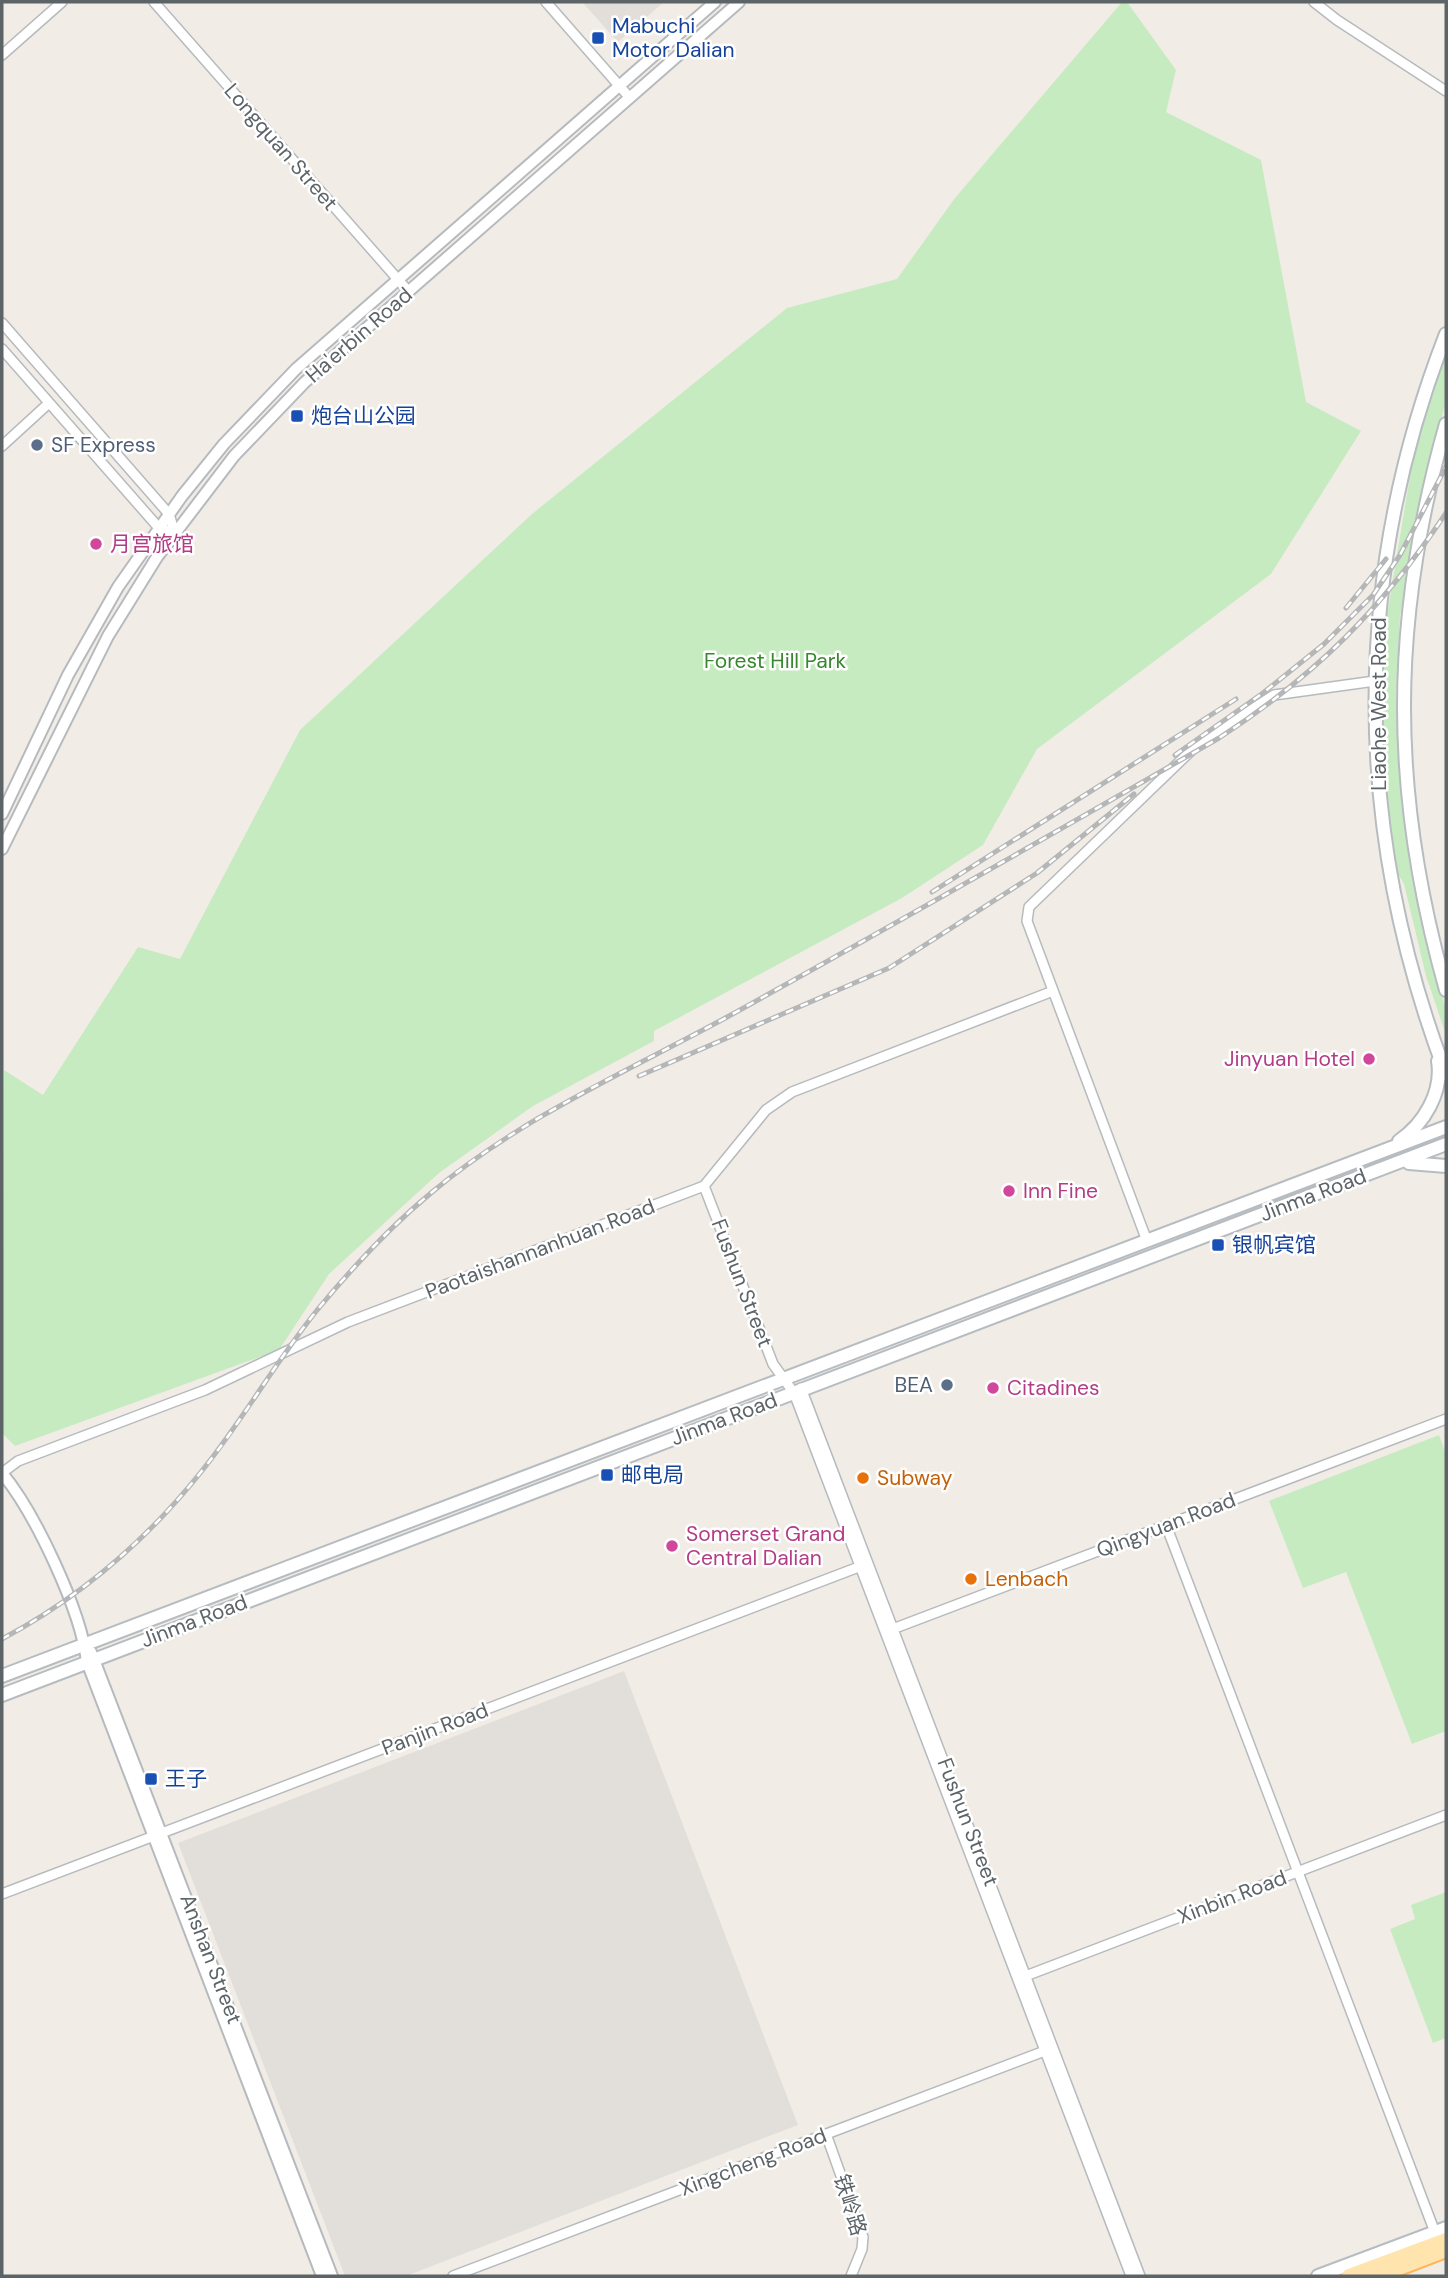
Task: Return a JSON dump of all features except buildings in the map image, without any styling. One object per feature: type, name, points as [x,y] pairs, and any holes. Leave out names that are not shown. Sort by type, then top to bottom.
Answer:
[{"type":"main road","name":"Liaohe West Road","points":[[1446,334],[1415,423],[1401,483],[1380,605],[1375,681],[1375,737],[1382,834],[1413,976],[1446,1074]]},
{"type":"main road","name":"Liaohe West Road","points":[[1446,424],[1413,570],[1407,608],[1403,680],[1405,783],[1411,831],[1420,891],[1446,990]]},
{"type":"main road","points":[[1386,1150],[1407,1135],[1432,1103],[1439,1075],[1436,1047]]},
{"type":"main road","name":"Jinma Road","points":[[2,1676],[1446,1127]]},
{"type":"main road","name":"Jinma Road","points":[[2,1695],[1446,1144]]},
{"type":"main road","points":[[1392,1165],[1416,1162],[1446,1166]]},
{"type":"main road","points":[[1318,2276],[1443,2244]]},
{"type":"main road","points":[[1349,2276],[1443,2244]]},
{"type":"main road","points":[[1378,2276],[1443,2244]]},
{"type":"street","points":[[2,55],[62,2]]},
{"type":"street","name":"Longquan Street","points":[[154,2],[409,292]]},
{"type":"street","points":[[545,2],[630,98]]},
{"type":"street","name":"Ha'erbin Road","points":[[2,814],[94,628],[169,513],[255,410],[296,369],[715,2]]},
{"type":"street","name":"Ha'erbin Road","points":[[3,842],[108,636],[204,493],[266,422],[306,382],[740,2]]},
{"type":"street","points":[[1314,2],[1357,34],[1446,91]]},
{"type":"street","points":[[2,323],[169,513],[175,534]]},
{"type":"street","points":[[2,349],[159,528],[175,534]]},
{"type":"street","points":[[2,446],[50,403]]},
{"type":"street","points":[[1147,1241],[1027,921],[1029,907],[1198,744],[1275,695],[1375,681]]},
{"type":"street","points":[[705,1186],[766,1110],[792,1092],[1053,991]]},
{"type":"street","name":"Fushun Street","points":[[705,1186],[773,1364],[784,1379],[799,1391],[1022,1977],[1131,2276]]},
{"type":"street","name":"Paotaishannanhuan Road","points":[[2,1473],[18,1461],[239,1376],[348,1322],[705,1186]]},
{"type":"street","name":"Qingyuan Road","points":[[890,1630],[1446,1419]]},
{"type":"street","name":"Anshan Street","points":[[2,1473],[16,1490],[38,1528],[92,1660],[322,2276]]},
{"type":"street","points":[[1166,1525],[1443,2244]]},
{"type":"street","name":"Panjin Road","points":[[2,1894],[865,1565]]},
{"type":"street","name":"Xinbin Road","points":[[1022,1977],[1446,1815]]},
{"type":"street","name":"Anshan Street","points":[[158,1835],[332,2276]]},
{"type":"street","name":"Fushun Street","points":[[1049,2049],[1140,2276]]},
{"type":"street","name":"Xingcheng Road","points":[[453,2276],[1049,2049]]},
{"type":"street","name":"铁岭路","points":[[826,2134],[863,2237],[862,2249],[851,2276]]},
{"type":"shaded area","name":"Mabuchi Motor Dalian","points":[[582,2],[664,2],[618,42]]},
{"type":"shaded area","points":[[624,1671],[798,2125],[406,2276],[345,2276],[178,1843]]},
{"type":"green space","name":"Forest Hill Park","points":[[1122,2],[1127,2],[1176,70],[1166,112],[1261,160],[1306,402],[1361,431],[1271,574],[1037,749],[983,845],[902,898],[654,1031],[654,1041],[533,1106],[439,1173],[329,1274],[279,1350],[15,1446],[2,1433],[4,1070],[43,1095],[138,947],[180,959],[300,730],[532,514],[787,308],[897,279],[955,198]]},
{"type":"green space","points":[[1446,351],[1446,401],[1423,491],[1400,616],[1396,695],[1401,798],[1413,883],[1446,1011],[1446,1035],[1426,976],[1404,884],[1397,872],[1390,844],[1380,738],[1381,651],[1415,446]]},
{"type":"green space","points":[[1439,1435],[1446,1454],[1446,1731],[1412,1744],[1346,1572],[1303,1588],[1269,1501]]},
{"type":"green space","points":[[1446,1892],[1446,2038],[1433,2043],[1390,1929],[1415,1919],[1411,1905]]},
{"type":"railway","points":[[1175,755],[1263,693],[1324,644],[1373,595],[1400,555],[1446,467]]},
{"type":"railway","points":[[2,1639],[84,1586],[110,1566],[158,1521],[201,1472],[318,1309],[372,1248],[431,1193],[465,1166],[501,1141],[576,1097],[790,982],[1219,738],[1286,690],[1345,638],[1397,580],[1446,513]]},
{"type":"railway","points":[[1346,608],[1386,559]]},
{"type":"railway","points":[[932,892],[1236,699]]},
{"type":"railway","points":[[639,1076],[889,968],[1037,873],[1134,794]]},
{"type":"place","name":"Mabuchi Motor Dalian","points":[[598,38]]},
{"type":"place","name":"炮台山公园","points":[[297,416]]},
{"type":"place","name":"SF Express","points":[[37,445]]},
{"type":"place","name":"月宫旅馆","points":[[96,544]]},
{"type":"place","name":"Jinyuan Hotel","points":[[1369,1059]]},
{"type":"place","name":"Inn Fine","points":[[1009,1191]]},
{"type":"place","name":"银帆宾馆","points":[[1218,1245]]},
{"type":"place","name":"BEA","points":[[947,1385]]},
{"type":"place","name":"Citadines","points":[[993,1388]]},
{"type":"place","name":"邮电局","points":[[607,1475]]},
{"type":"place","name":"Subway","points":[[863,1478]]},
{"type":"place","name":"Somerset Grand Central Dalian","points":[[672,1546]]},
{"type":"place","name":"Lenbach","points":[[971,1579]]},
{"type":"place","name":"王子","points":[[151,1779]]}]
